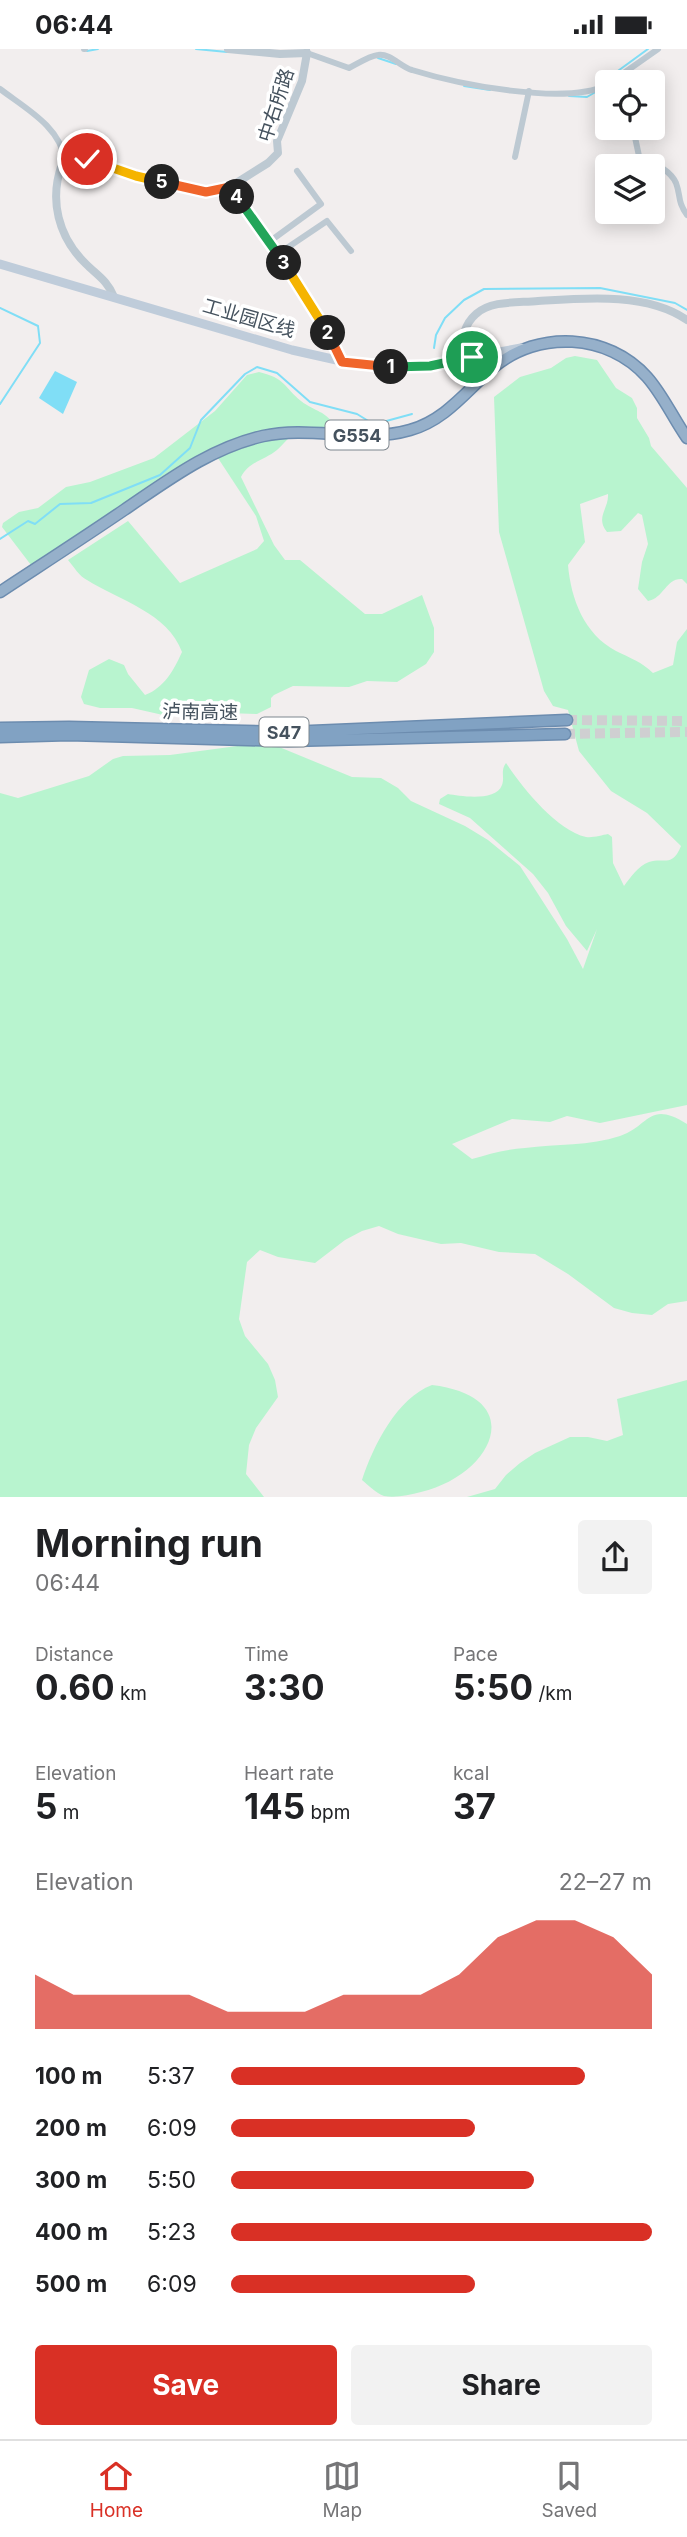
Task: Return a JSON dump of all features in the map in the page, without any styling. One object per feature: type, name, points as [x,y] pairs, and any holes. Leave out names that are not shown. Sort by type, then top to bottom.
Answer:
[{"type":"highway","name":"G554","points":[[0,592],[214,453],[248,440],[281,433],[365,435],[406,431],[439,416],[505,359],[534,346],[578,342],[600,346],[618,354],[647,377],[687,438]]},
{"type":"highway","name":"泸南高速","points":[[0,728],[288,732],[567,720]]},
{"type":"highway","name":"泸南高速","points":[[0,737],[69,735],[288,741],[565,734]]},
{"type":"main road","name":"工业园区线","points":[[0,264],[292,350],[342,362],[407,367],[534,346]]},
{"type":"main road","points":[[460,359],[472,387]]},
{"type":"street","name":"中右所路","points":[[65,161],[87,159],[136,176],[206,192],[230,187],[268,163],[278,153],[277,141],[302,81],[306,55],[228,49]]},
{"type":"street","points":[[629,70],[658,49]]},
{"type":"street","points":[[306,55],[349,68],[378,55],[385,55],[408,69],[479,87],[529,93],[583,94],[595,90]]},
{"type":"street","points":[[0,89],[53,131],[60,142],[65,161],[60,169],[55,192],[56,212],[67,239],[78,255],[104,280],[114,296]]},
{"type":"street","points":[[516,157],[529,93]]},
{"type":"street","points":[[636,140],[639,156],[663,169],[676,182],[679,204],[687,215]]},
{"type":"street","points":[[269,242],[321,204],[297,171]]},
{"type":"street","points":[[230,187],[325,327],[342,362]]},
{"type":"street","points":[[278,254],[327,221],[351,251]]},
{"type":"street","points":[[460,359],[463,337],[470,320],[482,309],[503,304],[586,297],[614,298],[660,307],[687,320]]},
{"type":"green space","points":[[575,356],[597,360],[616,388],[632,398],[637,408],[637,418],[651,446],[687,488],[687,584],[682,579],[672,582],[658,596],[648,601],[638,589],[648,544],[642,515],[638,513],[621,531],[607,532],[602,517],[608,494],[580,504],[585,542],[568,565],[576,603],[595,635],[653,673],[673,665],[677,642],[687,629],[687,1105],[600,1123],[567,1116],[550,1122],[512,1119],[452,1144],[472,1159],[512,1149],[609,1139],[630,1132],[657,1115],[674,1117],[687,1124],[687,1301],[668,1304],[652,1315],[632,1313],[614,1308],[568,1274],[535,1254],[499,1252],[461,1243],[441,1244],[398,1234],[379,1226],[345,1240],[315,1263],[278,1257],[260,1250],[247,1262],[239,1319],[245,1336],[268,1364],[278,1397],[256,1428],[249,1445],[246,1474],[264,1497],[0,1497],[0,793],[18,798],[89,776],[113,759],[123,756],[170,755],[267,742],[352,777],[381,778],[398,788],[411,801],[488,840],[520,866],[583,969],[597,929],[587,951],[566,926],[548,893],[533,874],[470,818],[439,804],[440,799],[448,794],[477,797],[493,794],[502,785],[506,763],[530,795],[563,826],[586,837],[608,834],[612,837],[613,863],[624,886],[641,866],[671,859],[681,846],[647,813],[611,791],[579,751],[568,710],[553,706],[544,691],[499,532],[494,397],[520,377],[551,368],[566,358]]},
{"type":"green space","points":[[259,372],[279,380],[306,405],[324,414],[336,428],[307,427],[299,430],[277,450],[248,468],[241,477],[274,545],[285,560],[300,560],[365,614],[382,614],[422,595],[434,628],[434,652],[426,664],[397,682],[367,681],[349,687],[293,686],[274,695],[271,698],[271,707],[257,714],[227,713],[188,717],[84,704],[81,697],[89,670],[109,659],[124,665],[145,695],[163,683],[182,652],[166,627],[154,617],[84,578],[68,560],[128,521],[180,583],[257,549],[264,541],[256,516],[214,452],[31,565],[2,527],[3,523],[19,512],[38,508],[66,487],[90,482],[154,458],[215,411],[247,375]]},
{"type":"green space","points":[[687,1380],[687,1497],[467,1497],[495,1489],[520,1463],[570,1437],[607,1441],[623,1435],[617,1399]]},
{"type":"green space","points":[[432,1385],[463,1392],[482,1404],[491,1420],[490,1437],[482,1454],[467,1470],[446,1483],[407,1495],[381,1495],[362,1480],[373,1453],[397,1412],[419,1391]]},
{"type":"water","points":[[55,371],[77,382],[63,414],[39,398]]},
{"type":"waterway","points":[[87,51],[98,49]]},
{"type":"waterway","points":[[196,49],[227,52]]},
{"type":"waterway","points":[[619,70],[648,49]]},
{"type":"waterway","points":[[378,58],[396,64]]},
{"type":"waterway","points":[[464,86],[490,90]]},
{"type":"waterway","points":[[569,96],[587,97],[595,92]]},
{"type":"waterway","points":[[434,348],[436,335],[445,318],[464,300],[484,289],[600,288],[675,303],[687,310]]},
{"type":"waterway","points":[[0,308],[38,326],[40,343],[0,404]]},
{"type":"waterway","points":[[0,539],[28,521],[35,524],[60,504],[91,503],[160,475],[190,448],[201,420],[245,374],[257,367],[277,373],[310,402],[357,414],[370,422],[379,423],[412,414]]},
{"type":"tunnel","points":[[567,720],[687,721]]},
{"type":"tunnel","points":[[565,734],[687,732]]},
{"type":"route","points":[[87,159],[136,176],[190,189],[206,192],[230,187],[295,278],[325,327],[342,362],[407,367],[430,366],[472,357]]}]
